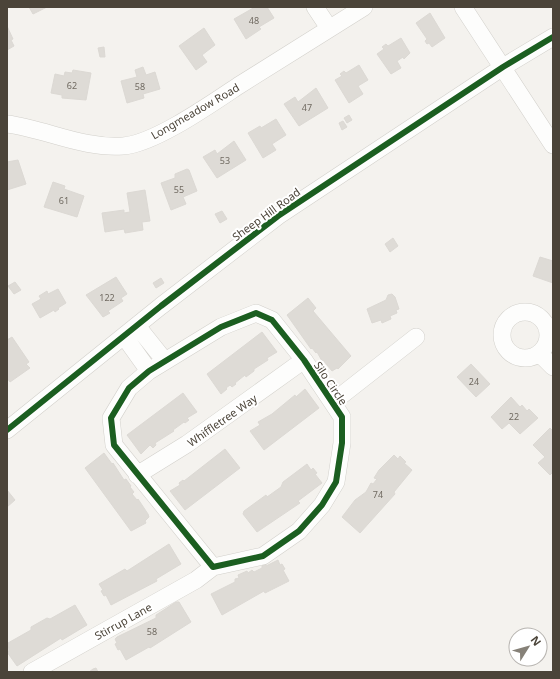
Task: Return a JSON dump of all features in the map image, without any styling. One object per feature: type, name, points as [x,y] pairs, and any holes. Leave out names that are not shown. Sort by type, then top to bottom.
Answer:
[{"type":"street","points":[[315,7],[329,28]]},
{"type":"street","name":"Longmeadow Road","points":[[7,124],[96,145],[125,146],[145,140],[170,128],[364,7]]},
{"type":"street","points":[[462,7],[553,145]]},
{"type":"street","name":"Sheep Hill Road","points":[[8,428],[278,216],[503,67],[553,37]]},
{"type":"street","name":"Silo Circle","points":[[256,313],[272,320],[304,360],[342,417],[342,443],[336,482],[322,505],[299,531],[262,556],[213,567],[137,476],[114,445],[110,418],[129,388],[149,371],[221,327],[256,313]]},
{"type":"street","points":[[137,326],[165,361]]},
{"type":"street","points":[[124,336],[149,371]]},
{"type":"street","points":[[332,402],[416,336]]},
{"type":"street","points":[[539,353],[553,367]]},
{"type":"street","name":"Whiffletree Way","points":[[137,476],[199,436],[304,360]]},
{"type":"street","name":"Stirrup Lane","points":[[32,672],[196,580],[213,567]]},
{"type":"building","points":[[29,7],[47,7],[33,14]]},
{"type":"building","points":[[255,7],[267,7],[274,18],[259,27],[261,29],[246,39],[234,19]]},
{"type":"building","points":[[430,13],[445,38],[432,47],[425,41],[427,39],[416,23]]},
{"type":"building","points":[[7,26],[13,39],[11,40],[14,46],[7,50]]},
{"type":"building","points":[[204,28],[215,45],[202,55],[207,62],[196,70],[179,46]]},
{"type":"building","points":[[401,38],[410,53],[404,59],[403,57],[397,61],[401,68],[391,74],[377,54],[384,49],[382,47],[386,44],[388,46]]},
{"type":"building","points":[[104,47],[105,57],[100,57],[98,48]]},
{"type":"building","points":[[359,65],[368,80],[358,86],[363,94],[349,103],[335,80],[342,76],[340,74],[344,71],[346,73]]},
{"type":"building","points":[[143,67],[146,75],[155,72],[160,89],[143,94],[144,98],[127,103],[121,81],[137,77],[135,70]]},
{"type":"building","points":[[73,70],[91,73],[86,100],[62,98],[62,95],[51,93],[55,74],[64,76],[65,72],[72,73]]},
{"type":"building","points":[[316,88],[328,108],[299,126],[284,104],[295,97],[298,102]]},
{"type":"building","points":[[349,115],[352,120],[347,123],[344,118]]},
{"type":"building","points":[[276,119],[286,135],[272,144],[276,150],[263,158],[248,133],[260,126],[261,128]]},
{"type":"building","points":[[343,121],[347,127],[342,130],[339,123]]},
{"type":"building","points":[[234,141],[246,160],[217,178],[203,157],[215,150],[217,154]]},
{"type":"building","points":[[18,160],[26,184],[7,190],[7,162]]},
{"type":"building","points":[[187,169],[189,170],[197,191],[183,197],[186,204],[171,210],[161,183],[175,178],[175,174]]},
{"type":"building","points":[[53,182],[65,186],[64,189],[84,196],[77,217],[44,207]]},
{"type":"building","points":[[145,190],[150,221],[142,222],[143,230],[125,233],[124,229],[105,232],[102,213],[124,210],[124,213],[130,212],[127,193]]},
{"type":"building","points":[[222,211],[227,219],[220,223],[215,214]]},
{"type":"building","points":[[393,238],[398,246],[390,252],[385,244]]},
{"type":"building","points":[[540,257],[553,261],[553,283],[533,276]]},
{"type":"building","points":[[116,277],[127,294],[121,298],[123,301],[108,311],[110,313],[103,317],[86,295]]},
{"type":"building","points":[[161,278],[164,283],[156,288],[153,283]]},
{"type":"building","points":[[15,282],[21,290],[14,294],[8,286]]},
{"type":"building","points":[[58,289],[66,303],[55,312],[54,310],[40,318],[32,304],[41,299],[39,296],[47,291],[48,294]]},
{"type":"building","points":[[392,294],[395,297],[399,309],[396,310],[397,313],[390,316],[391,319],[382,323],[381,320],[372,323],[367,309],[386,300],[388,295]]},
{"type":"building","points":[[308,298],[316,308],[313,311],[351,356],[338,369],[337,368],[332,371],[323,360],[322,361],[317,352],[316,353],[312,348],[311,349],[287,315]]},
{"type":"building","points":[[262,332],[277,352],[267,358],[268,360],[254,369],[254,371],[246,377],[245,375],[232,387],[230,385],[226,388],[227,389],[221,394],[207,374]]},
{"type":"building","points":[[12,337],[29,362],[26,364],[30,368],[10,382],[7,378],[7,340]]},
{"type":"building","points":[[471,364],[490,384],[476,397],[457,377]]},
{"type":"building","points":[[305,389],[319,408],[264,450],[250,431],[260,425],[258,422],[272,414],[295,395],[296,397]]},
{"type":"building","points":[[183,393],[197,412],[187,418],[189,420],[185,423],[184,422],[173,430],[174,431],[155,443],[156,445],[153,448],[150,445],[141,454],[127,435]]},
{"type":"building","points":[[511,397],[520,407],[522,405],[527,411],[529,409],[538,418],[520,434],[509,423],[502,429],[491,417]]},
{"type":"building","points":[[550,428],[553,431],[553,472],[550,475],[538,463],[545,457],[533,445]]},
{"type":"building","points":[[225,449],[240,468],[185,510],[170,491],[180,485],[179,483],[183,480],[184,481]]},
{"type":"building","points":[[104,453],[112,464],[113,463],[124,480],[126,479],[134,492],[132,494],[137,500],[138,499],[148,514],[149,517],[145,521],[146,523],[131,531],[85,468]]},
{"type":"building","points":[[394,455],[398,459],[400,456],[406,462],[404,463],[412,470],[394,492],[395,494],[360,533],[342,517],[355,500],[366,492],[371,483],[373,484],[377,479],[374,478],[379,470]]},
{"type":"building","points":[[307,464],[311,470],[313,468],[317,473],[315,474],[322,483],[298,501],[300,503],[257,532],[243,514],[244,511],[266,495],[267,497],[281,487],[283,482]]},
{"type":"building","points":[[7,490],[15,500],[7,507]]},
{"type":"building","points":[[169,544],[181,564],[156,579],[157,581],[111,605],[106,595],[104,596],[101,591],[103,590],[99,584],[125,569],[127,571]]},
{"type":"building","points":[[278,560],[280,565],[282,564],[285,569],[283,570],[289,581],[265,593],[264,591],[222,615],[211,594],[235,582],[235,579],[239,578],[238,575],[247,571],[248,573],[252,570],[254,572],[266,564],[266,566]]},
{"type":"building","points":[[176,602],[179,602],[191,622],[150,648],[149,647],[126,660],[120,649],[118,650],[115,644],[117,643],[115,639],[156,618],[156,615]]},
{"type":"building","points":[[75,605],[87,625],[62,640],[61,638],[17,666],[7,652],[9,651],[8,643],[31,630],[31,627],[47,618],[50,619]]},
{"type":"building","points":[[96,668],[98,672],[89,672],[93,669]]},
{"type":"cycle path","points":[[7,430],[161,306],[278,216],[503,67],[553,37]]},
{"type":"cycle path","points":[[256,313],[272,320],[304,360],[342,417],[342,443],[336,482],[322,505],[299,531],[263,556],[213,567],[114,445],[111,418],[129,388],[149,371],[221,327],[256,313]]}]
